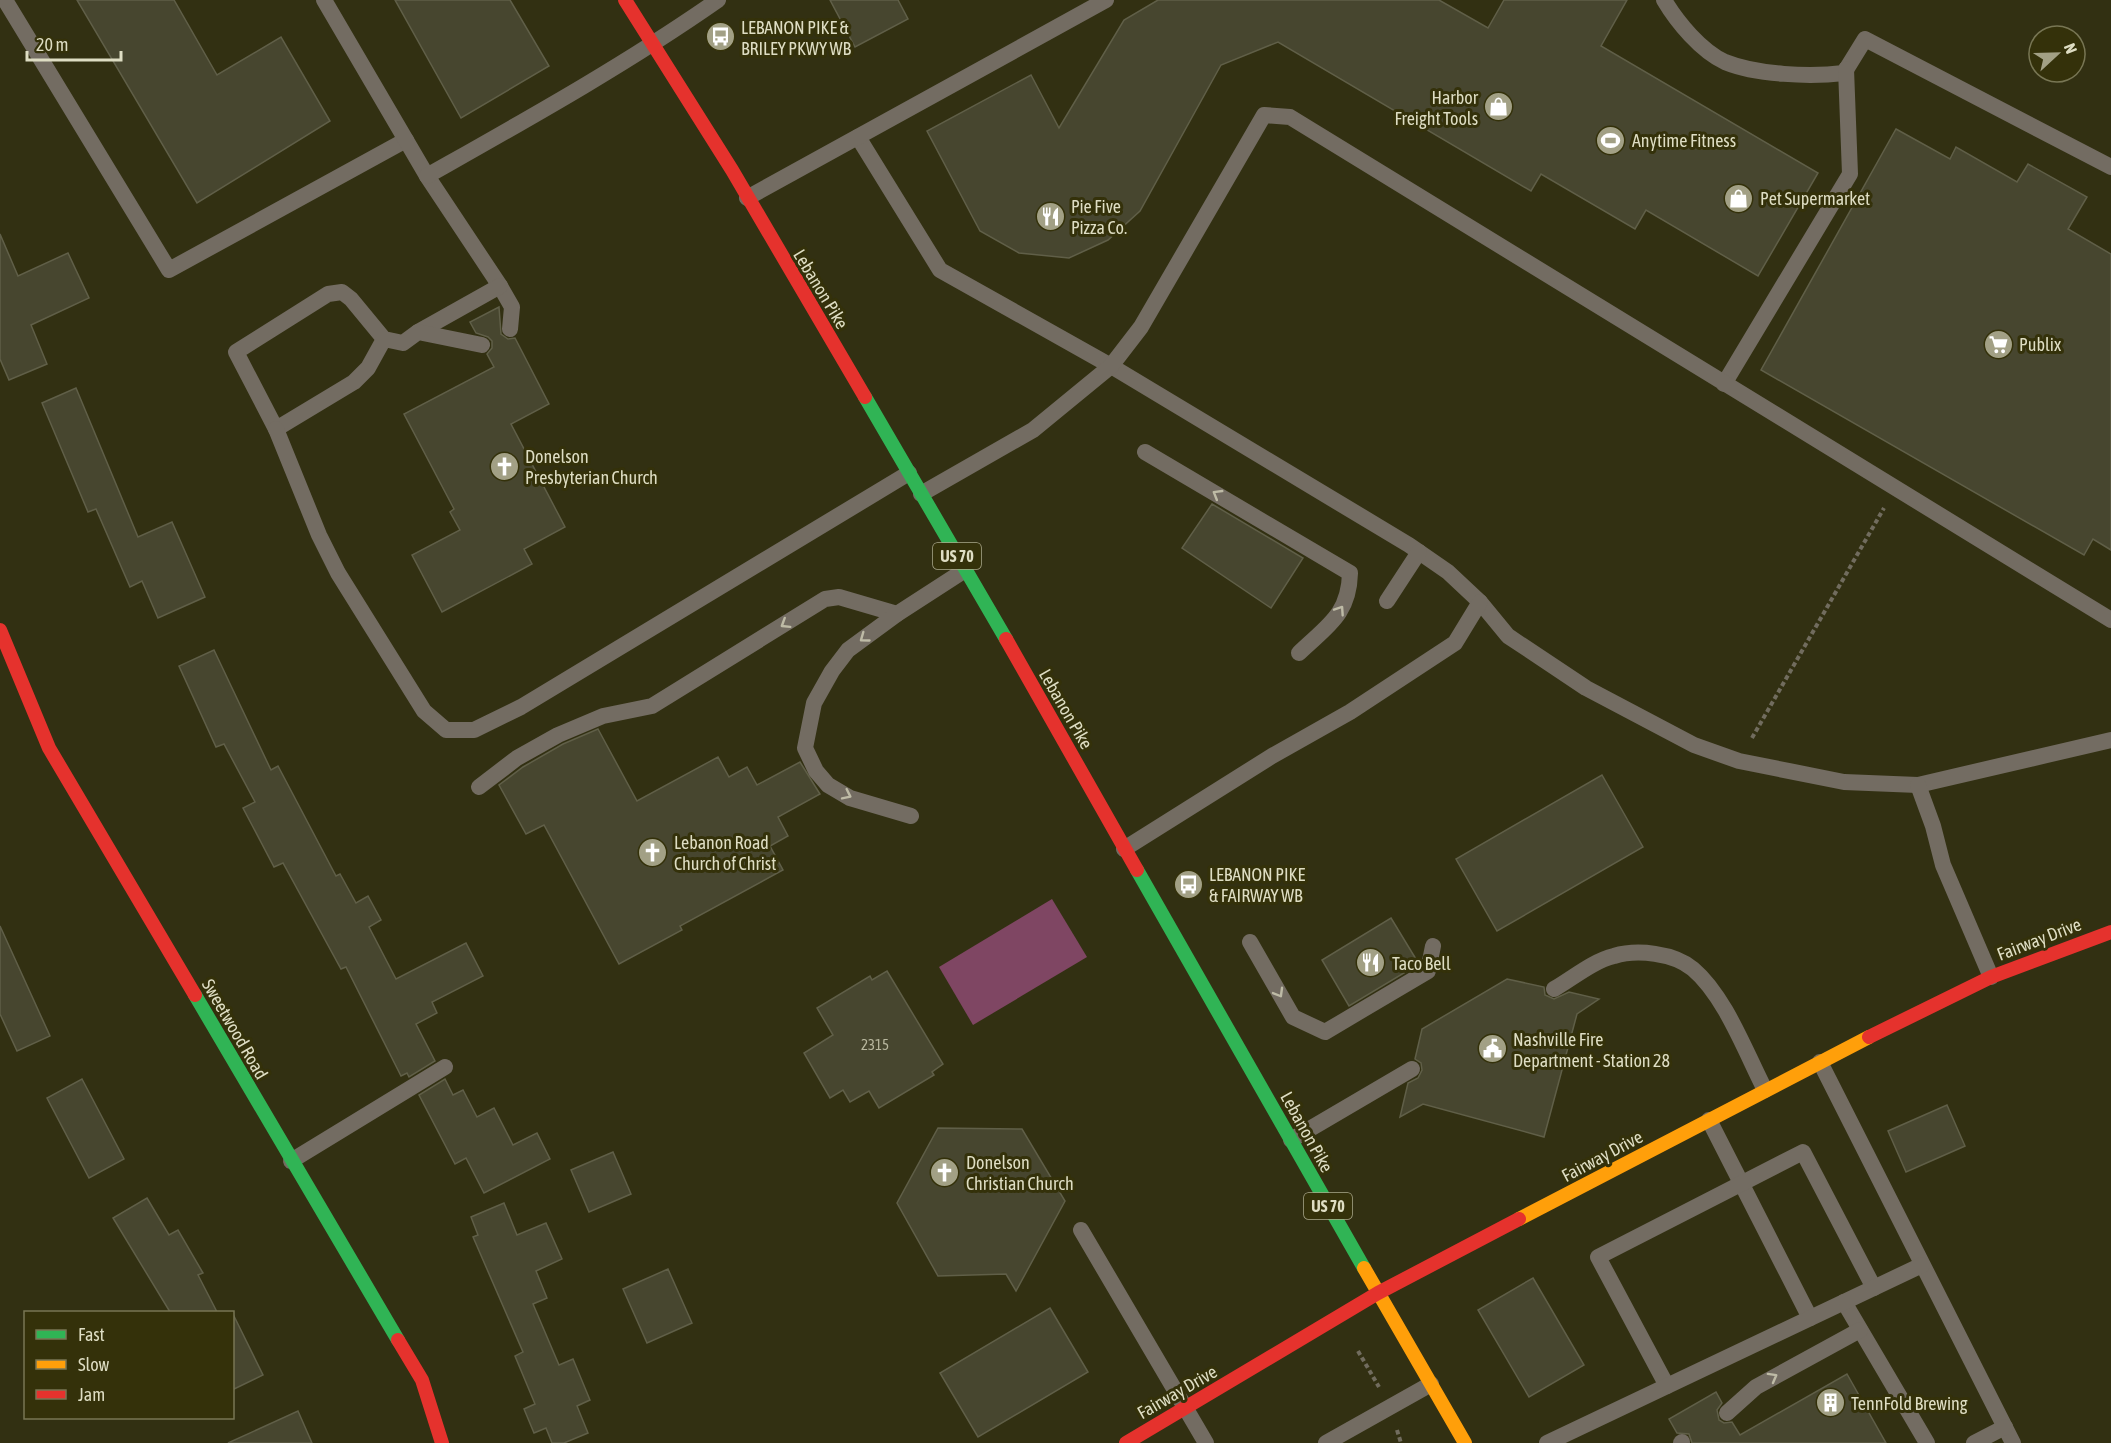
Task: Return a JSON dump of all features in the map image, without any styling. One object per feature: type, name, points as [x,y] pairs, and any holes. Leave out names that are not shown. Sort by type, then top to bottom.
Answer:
[{"type":"street","name":"Lebanon Pike","points":[[625,0],[651,47],[733,172],[909,473],[1466,1443]]},
{"type":"street","name":"Sweetwood Road","points":[[0,630],[49,748],[422,1380],[442,1443]]},
{"type":"street","name":"Fairway Drive","points":[[1126,1443],[1378,1293],[1765,1090],[1991,977],[2111,932]]},
{"type":"lane","points":[[5,0],[170,270],[406,140]]},
{"type":"lane","points":[[324,0],[427,176],[512,307],[510,329]]},
{"type":"lane","points":[[427,176],[651,47],[718,0]]},
{"type":"lane","points":[[747,198],[1106,0]]},
{"type":"lane","points":[[1664,0],[1680,27],[1724,62],[1763,70],[1817,76],[1844,73],[1865,39],[2111,167]]},
{"type":"lane","points":[[1724,384],[1850,174],[1846,69]]},
{"type":"lane","points":[[921,494],[1032,430],[1111,366],[1141,327],[1264,115],[1290,117],[2111,620]]},
{"type":"lane","points":[[858,137],[940,270],[1111,366],[1419,552],[1448,572],[1480,602],[1508,636],[1586,688],[1694,745],[1739,761],[1844,782],[1918,785],[2111,741]]},
{"type":"lane","points":[[500,286],[418,332],[403,343],[384,339],[351,299],[342,292],[328,294],[236,352],[276,429],[319,535],[338,573],[424,711],[446,730],[474,730],[520,707],[909,473]]},
{"type":"lane","points":[[418,332],[482,345]]},
{"type":"lane","points":[[276,429],[354,382],[368,368],[384,339]]},
{"type":"lane","points":[[1145,452],[1350,573],[1349,595],[1338,615],[1299,653]]},
{"type":"lane","points":[[1387,601],[1419,552]]},
{"type":"lane","points":[[911,816],[850,798],[828,785],[816,771],[805,748],[814,703],[832,671],[848,650],[897,614],[965,570]]},
{"type":"lane","points":[[479,787],[516,758],[558,735],[603,716],[652,706],[825,599],[838,597],[897,614]]},
{"type":"lane","points":[[1124,849],[1272,756],[1350,712],[1455,643],[1480,602]]},
{"type":"lane","points":[[1918,785],[1934,826],[1942,865],[1991,977]]},
{"type":"lane","points":[[1250,942],[1293,1017],[1325,1032],[1428,971],[1432,946]]},
{"type":"lane","points":[[1554,989],[1613,956],[1634,953],[1678,960],[1692,968],[1706,983],[1724,1011],[1765,1090]]},
{"type":"lane","points":[[1820,1062],[2013,1443]]},
{"type":"lane","points":[[291,1161],[445,1067]]},
{"type":"lane","points":[[1292,1140],[1412,1069]]},
{"type":"lane","points":[[1709,1120],[1810,1317]]},
{"type":"lane","points":[[1667,1386],[1598,1257],[1803,1152],[1874,1288]]},
{"type":"lane","points":[[1081,1230],[1206,1443]]},
{"type":"lane","points":[[1547,1443],[1922,1265]]},
{"type":"lane","points":[[1844,1302],[1927,1443]]},
{"type":"lane","points":[[1727,1413],[1756,1387],[1860,1329]]},
{"type":"lane","points":[[1326,1443],[1431,1384]]},
{"type":"lane","points":[[1974,1443],[2005,1427]]},
{"type":"path","points":[[1749,743],[1894,489]]},
{"type":"shaded area","points":[[1052,899],[1087,957],[973,1025],[939,967]]},
{"type":"building","points":[[77,0],[174,0],[217,75],[281,37],[330,121],[197,203]]},
{"type":"building","points":[[395,0],[510,0],[549,66],[461,118]]},
{"type":"building","points":[[830,0],[898,0],[908,19],[855,47]]},
{"type":"building","points":[[1158,0],[1439,0],[1488,28],[1504,0],[1627,0],[1601,46],[1818,173],[1758,276],[1646,210],[1635,229],[1541,174],[1531,191],[1278,42],[1221,65],[1140,211],[1108,240],[1069,258],[1019,253],[980,231],[927,131],[1031,75],[1059,128],[1124,20]]},
{"type":"building","points":[[1896,129],[1950,159],[1956,147],[2017,182],[2028,164],[2087,197],[2068,229],[2111,254],[2111,550],[2093,539],[2084,555],[1761,370]]},
{"type":"building","points":[[0,234],[18,276],[68,253],[89,298],[31,325],[47,364],[9,380],[0,359]]},
{"type":"building","points":[[499,307],[501,334],[508,339],[515,338],[549,404],[511,424],[565,527],[524,549],[532,564],[442,612],[412,555],[460,530],[450,512],[454,509],[404,414],[494,367],[487,354],[492,348],[492,341],[476,333],[470,322]]},
{"type":"building","points":[[76,388],[138,537],[172,522],[205,597],[158,618],[142,581],[130,587],[96,509],[88,512],[42,403]]},
{"type":"building","points":[[1212,504],[1303,558],[1271,608],[1182,548]]},
{"type":"building","points":[[214,650],[271,770],[278,766],[336,876],[340,874],[356,903],[368,896],[381,920],[369,927],[396,979],[466,943],[483,976],[432,1002],[437,1013],[416,1024],[435,1061],[409,1077],[407,1073],[401,1076],[346,967],[341,969],[283,863],[274,867],[243,808],[255,802],[224,744],[216,747],[179,666]]},
{"type":"building","points":[[598,729],[637,801],[718,757],[729,777],[747,767],[757,785],[800,762],[820,794],[778,817],[788,836],[770,846],[783,870],[680,926],[682,930],[619,964],[544,825],[526,834],[499,785],[523,767],[563,744]]},
{"type":"building","points":[[1602,775],[1643,847],[1497,931],[1456,859]]},
{"type":"building","name":"Taco Bell","points":[[1391,918],[1419,964],[1349,1006],[1322,960]]},
{"type":"building","points":[[0,926],[50,1036],[17,1051],[0,1014]]},
{"type":"building","points":[[887,971],[943,1064],[932,1072],[934,1075],[879,1108],[869,1091],[850,1102],[843,1090],[830,1098],[804,1053],[833,1035],[817,1008],[870,976],[872,980]]},
{"type":"building","name":"Nashville Fire Department - Station 28","points":[[1507,979],[1544,987],[1545,995],[1554,999],[1569,992],[1599,999],[1577,1014],[1544,1137],[1423,1104],[1400,1117],[1408,1083],[1418,1078],[1422,1070],[1421,1063],[1415,1059],[1422,1029]]},
{"type":"building","points":[[82,1079],[124,1159],[89,1178],[47,1098]]},
{"type":"building","points":[[445,1079],[453,1095],[463,1090],[477,1117],[494,1108],[513,1145],[537,1133],[550,1159],[484,1193],[466,1158],[455,1164],[419,1095]]},
{"type":"building","points":[[1947,1105],[1965,1146],[1906,1172],[1888,1131]]},
{"type":"building","points":[[938,1128],[1022,1129],[1065,1201],[1016,1291],[1006,1274],[938,1276],[897,1203]]},
{"type":"building","points":[[613,1152],[631,1194],[589,1212],[571,1170]]},
{"type":"building","points":[[147,1198],[169,1235],[178,1230],[203,1273],[198,1275],[216,1311],[169,1311],[113,1218]]},
{"type":"building","points":[[504,1203],[517,1235],[546,1223],[562,1259],[536,1271],[547,1298],[533,1304],[559,1365],[573,1359],[590,1400],[577,1406],[588,1433],[564,1443],[552,1443],[546,1428],[534,1433],[524,1409],[535,1404],[515,1356],[523,1352],[473,1237],[478,1235],[471,1217]]},
{"type":"building","points":[[668,1269],[692,1323],[647,1343],[623,1289]]},
{"type":"building","points":[[1533,1278],[1584,1365],[1529,1397],[1478,1310]]},
{"type":"building","points":[[1050,1308],[1088,1372],[978,1437],[940,1373]]},
{"type":"building","points":[[234,1316],[263,1375],[234,1389]]},
{"type":"building","name":"TennFold Brewing","points":[[1847,1374],[1886,1443],[1692,1443],[1689,1434],[1677,1433],[1669,1419],[1716,1392],[1722,1403],[1717,1410],[1719,1420],[1724,1423],[1732,1422],[1740,1435]]},
{"type":"building","points":[[298,1411],[312,1443],[228,1443]]},
{"type":"traffic: fast","points":[[865,397],[1006,639]]},
{"type":"traffic: fast","points":[[1137,870],[1364,1268]]},
{"type":"traffic: fast","points":[[195,995],[398,1340]]},
{"type":"traffic: slow","points":[[1519,1219],[1869,1037]]},
{"type":"traffic: slow","points":[[1364,1268],[1465,1443]]},
{"type":"traffic: jam","points":[[625,0],[732,170],[865,397]]},
{"type":"traffic: jam","points":[[0,630],[49,748],[195,995]]},
{"type":"traffic: jam","points":[[1006,639],[1137,870]]},
{"type":"traffic: jam","points":[[1869,1037],[1991,977],[2111,932]]},
{"type":"traffic: jam","points":[[1126,1443],[1378,1293],[1519,1219]]},
{"type":"traffic: jam","points":[[398,1340],[422,1380],[442,1443]]},
{"type":"place","name":"LEBANON PIKE & BRILEY PKWY WB","points":[[720,37]]},
{"type":"place","name":"Harbor Freight Tools","points":[[1499,107]]},
{"type":"place","name":"Anytime Fitness","points":[[1611,140]]},
{"type":"place","name":"Pet Supermarket","points":[[1739,198]]},
{"type":"place","name":"Pie Five Pizza Co.","points":[[1050,216]]},
{"type":"place","name":"Publix","points":[[1998,344]]},
{"type":"place","name":"Donelson Presbyterian Church","points":[[504,466]]},
{"type":"place","name":"Lebanon Road Church of Christ","points":[[653,852]]},
{"type":"place","name":"LEBANON PIKE & FAIRWAY WB","points":[[1188,884]]},
{"type":"place","name":"Taco Bell","points":[[1371,963]]},
{"type":"place","name":"Nashville Fire Department - Station 28","points":[[1492,1049]]},
{"type":"place","name":"Donelson Christian Church","points":[[945,1172]]},
{"type":"place","name":"TennFold Brewing","points":[[1830,1403]]}]
